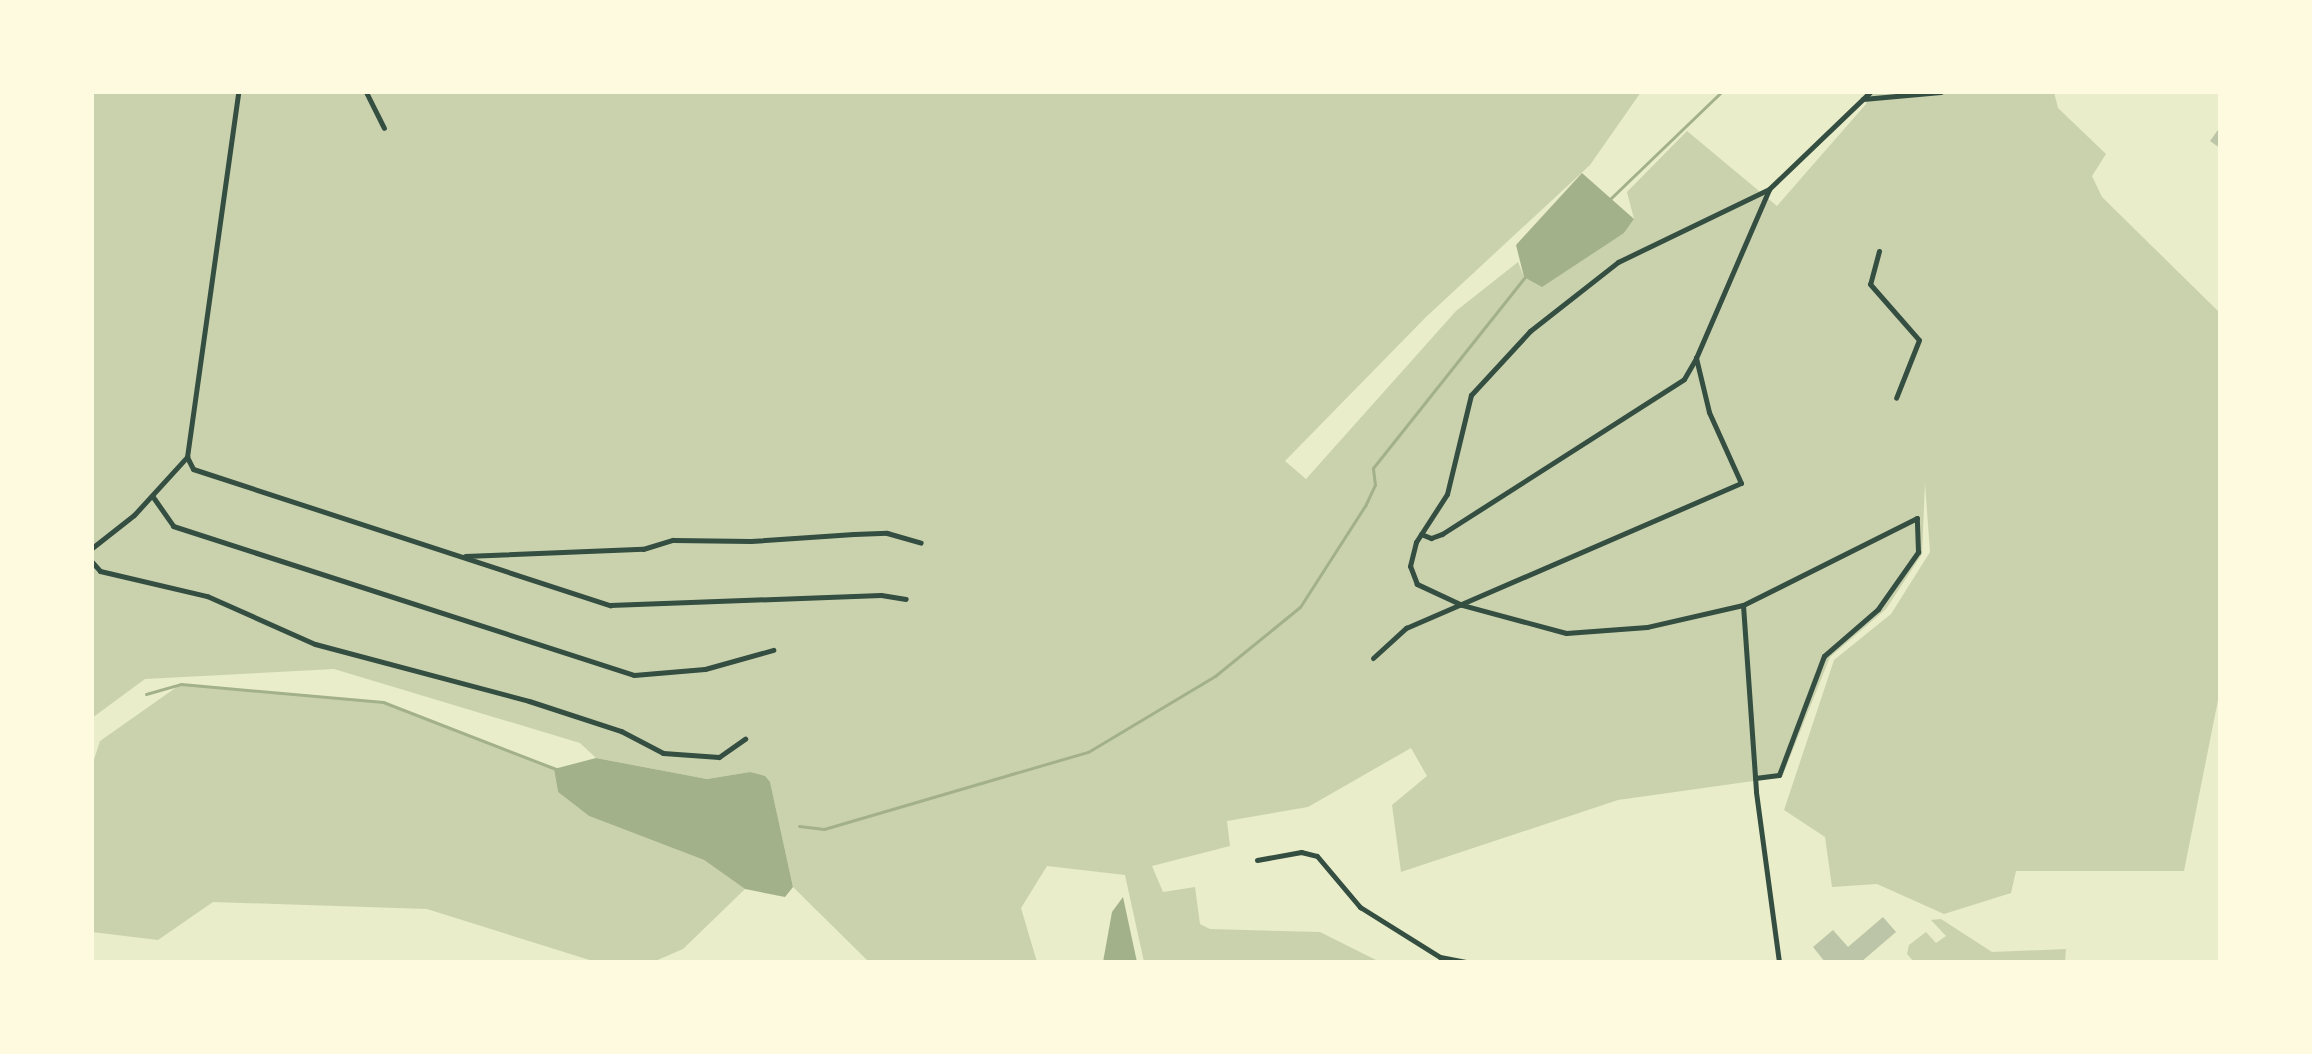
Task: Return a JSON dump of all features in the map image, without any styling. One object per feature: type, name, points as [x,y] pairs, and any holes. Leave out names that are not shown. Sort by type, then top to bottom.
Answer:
[{"type":"street","points":[[92,548],[153,497],[187,457],[238,92]]},
{"type":"street","points":[[366,92],[384,128]]},
{"type":"street","points":[[1755,778],[1779,775],[1824,656],[1878,609],[1918,552],[1917,518],[1743,605],[1647,627],[1566,633],[1462,605],[1417,584],[1410,566],[1421,534],[1447,494],[1471,395],[1530,331],[1618,262],[1769,189],[1870,92]]},
{"type":"street","points":[[1862,99],[1941,92]]},
{"type":"street","points":[[1421,534],[1431,538],[1442,534],[1684,379],[1769,189]]},
{"type":"street","points":[[1879,251],[1870,284],[1919,340],[1896,398]]},
{"type":"street","points":[[1373,658],[1406,628],[1741,483],[1709,412],[1696,358]]},
{"type":"street","points":[[187,457],[193,469],[610,605],[881,595],[906,599]]},
{"type":"street","points":[[153,497],[173,526],[634,675],[705,669],[773,650]]},
{"type":"street","points":[[458,556],[643,549],[673,540],[764,541],[887,533],[921,543]]},
{"type":"street","points":[[92,562],[100,571],[207,596],[315,644],[529,701],[621,731],[663,753],[719,757],[745,739]]},
{"type":"street","points":[[1743,605],[1755,778],[1779,962]]},
{"type":"street","points":[[1257,860],[1301,852],[1317,856],[1360,907],[1440,957],[1465,962]]},
{"type":"shaded area","points":[[92,92],[1641,92],[1590,165],[1426,317],[1285,461],[1306,479],[1456,311],[1518,262],[1524,277],[1624,233],[1634,219],[1627,192],[1687,131],[1777,206],[1866,104],[1868,92],[2054,92],[2058,108],[2106,154],[2092,176],[2102,197],[2220,313],[2220,690],[2184,871],[2016,871],[2011,893],[1944,914],[1877,884],[1832,887],[1825,837],[1784,810],[1834,660],[1891,614],[1930,552],[1925,483],[1922,554],[1886,609],[1830,657],[1782,777],[1618,800],[1401,872],[1392,805],[1427,776],[1411,748],[1308,807],[1227,821],[1230,846],[1152,866],[1163,892],[1195,887],[1200,924],[1210,929],[1320,932],[1380,962],[1144,962],[1125,875],[1047,866],[1021,908],[1037,962],[869,962],[793,887],[770,783],[750,772],[707,779],[596,758],[580,743],[334,669],[145,679],[92,718]]},
{"type":"shaded area","points":[[1582,173],[1634,219],[1624,233],[1542,287],[1524,277],[1516,245]]},
{"type":"shaded area","points":[[181,684],[383,702],[554,769],[558,792],[589,816],[704,860],[745,889],[683,949],[653,962],[596,962],[427,909],[213,902],[158,940],[92,932],[92,766],[100,741]]},
{"type":"shaded area","points":[[596,758],[707,779],[750,772],[765,776],[770,782],[793,887],[785,897],[745,889],[704,860],[589,816],[558,792],[554,769]]},
{"type":"shaded area","points":[[1123,897],[1137,962],[1103,962],[1112,912]]},
{"type":"shaded area","points":[[1941,919],[1992,952],[2066,949],[2065,962],[1914,962],[1907,954],[1909,945],[1926,932],[1936,943],[1946,936],[1931,920]]},
{"type":"building","points":[[2220,127],[2220,148],[2210,141]]},
{"type":"building","points":[[1883,917],[1896,932],[1861,962],[1825,962],[1813,947],[1833,930],[1848,947]]},
{"type":"waterway","points":[[1610,199],[1721,92]]},
{"type":"waterway","points":[[799,826],[824,829],[1088,752],[1215,676],[1300,607],[1366,504],[1375,485],[1373,468],[1525,277]]},
{"type":"waterway","points":[[146,694],[181,684],[383,702],[556,769]]}]
